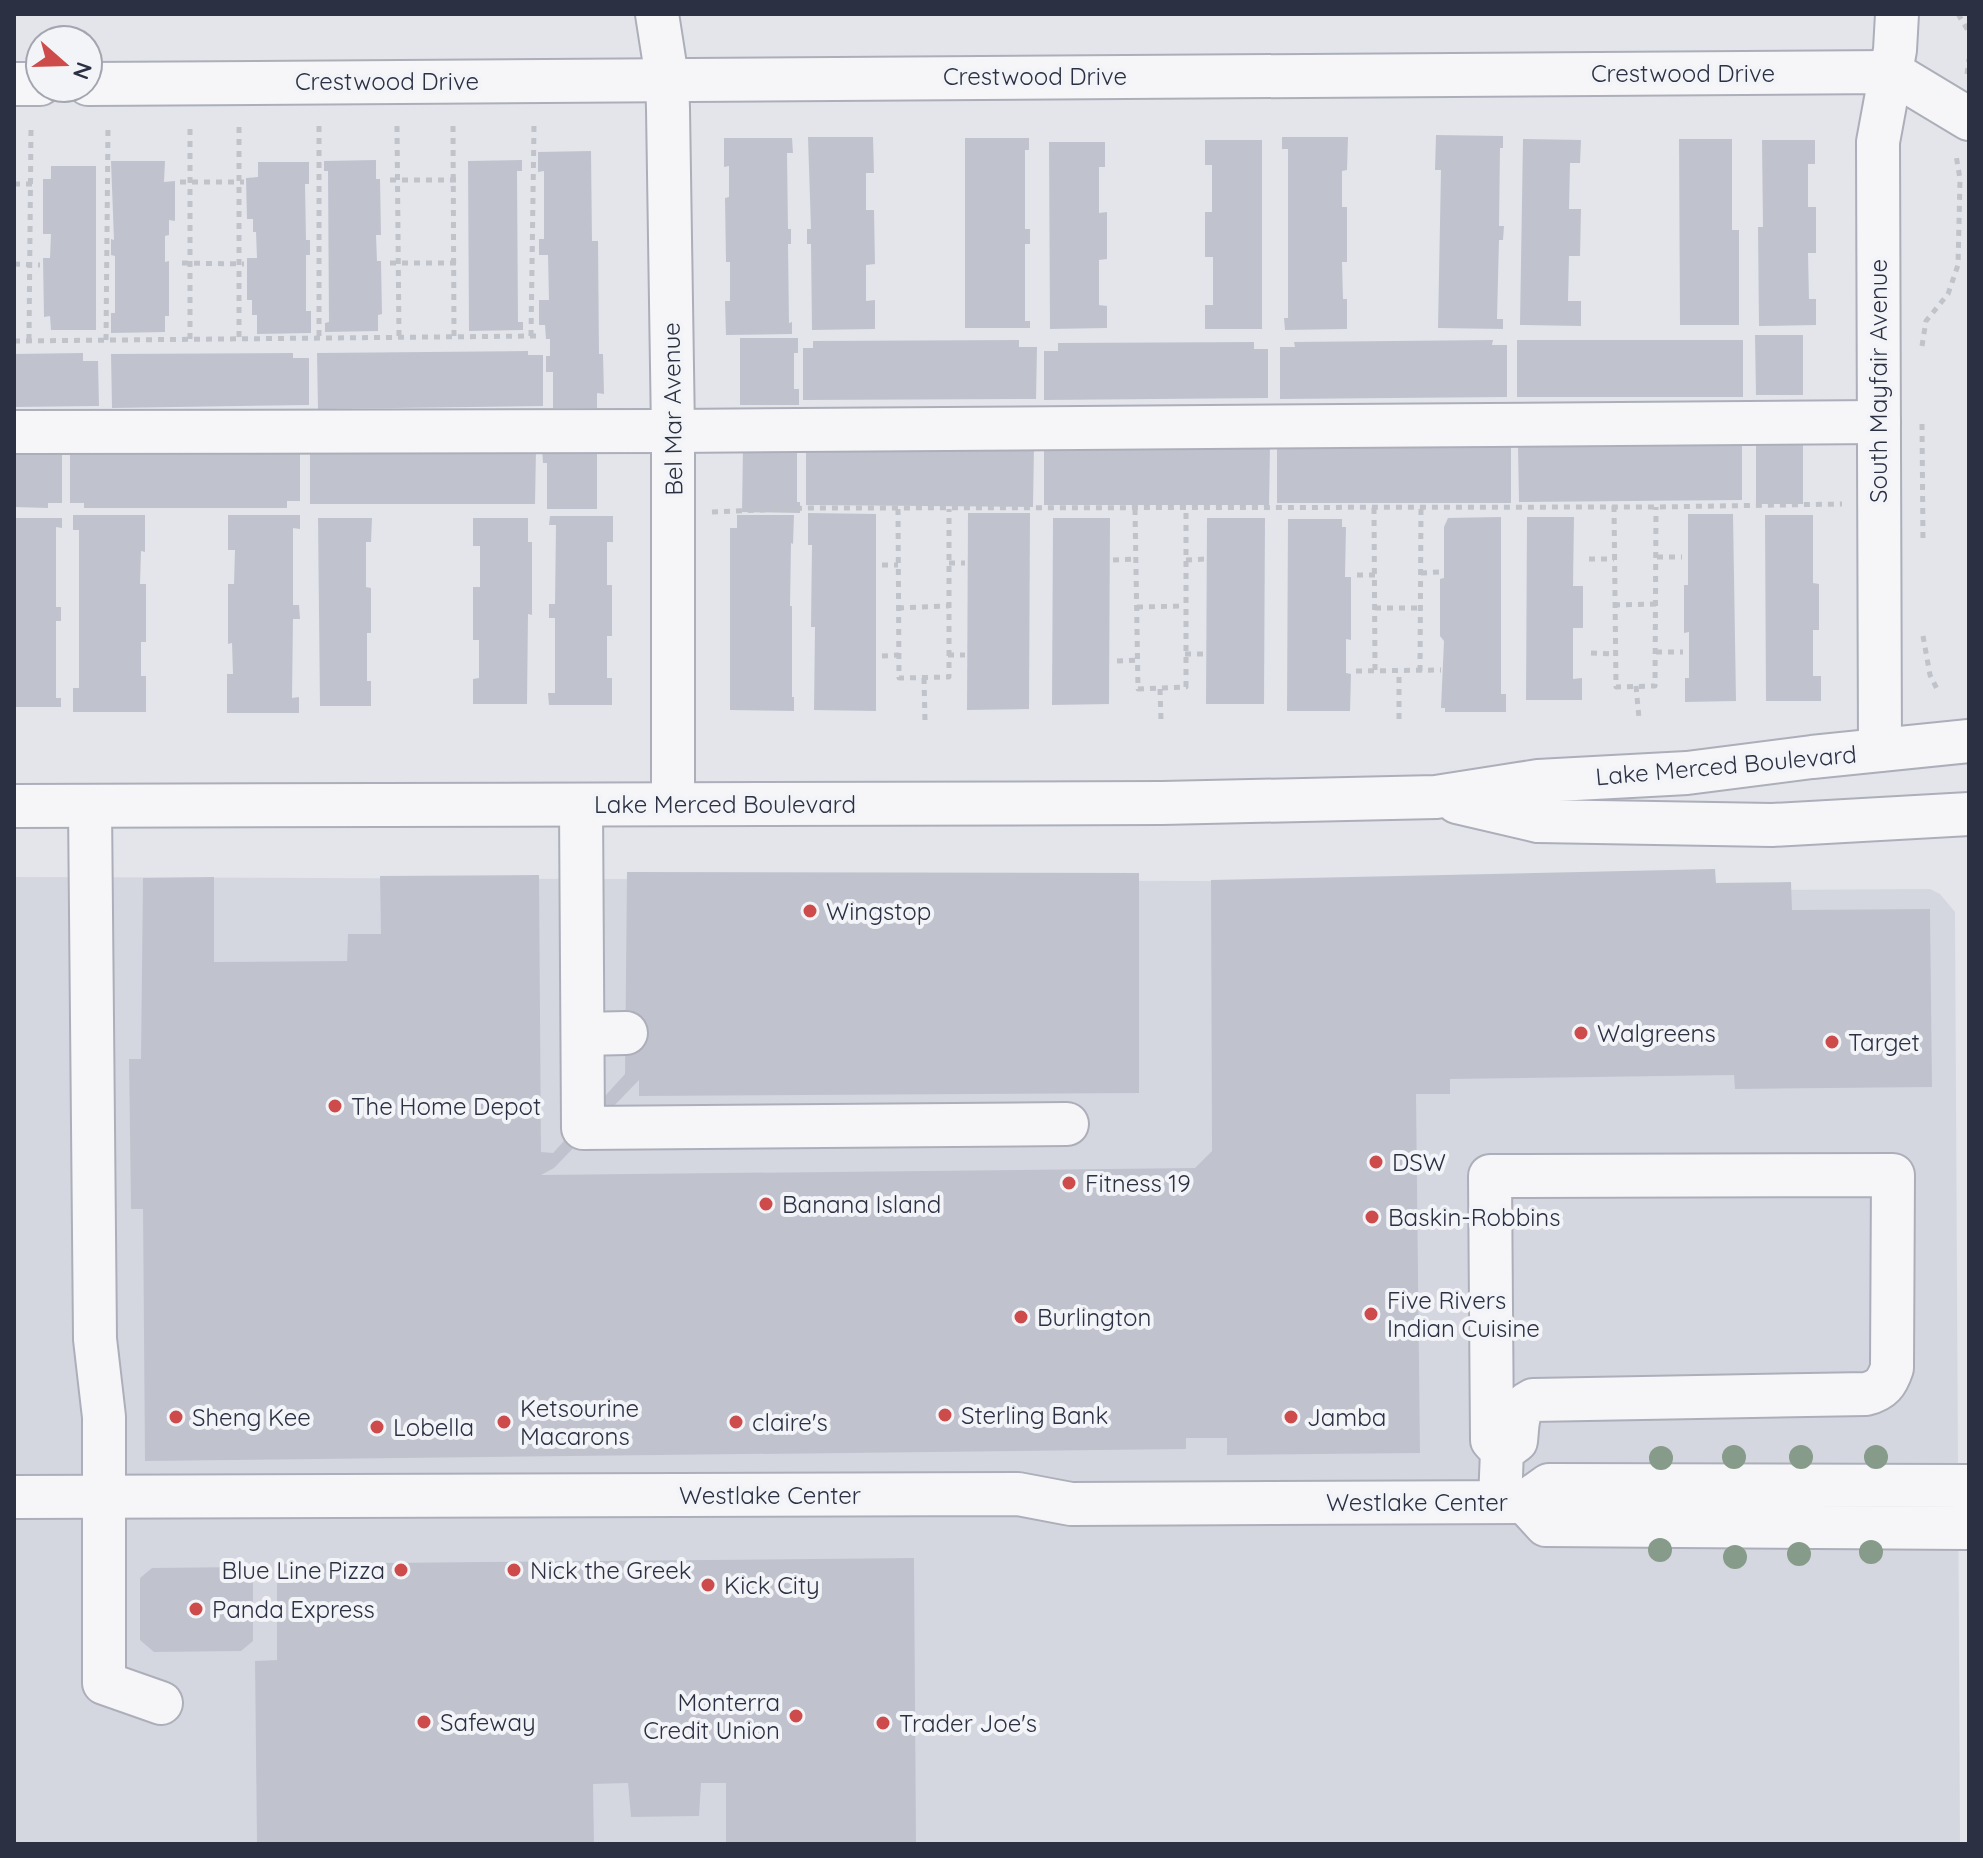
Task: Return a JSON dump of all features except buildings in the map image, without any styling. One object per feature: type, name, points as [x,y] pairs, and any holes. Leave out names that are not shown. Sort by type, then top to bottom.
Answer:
[{"type":"street","name":"Bel Mar Avenue","points":[[657,14],[667,78],[673,431],[673,804]]},
{"type":"street","name":"South Mayfair Avenue","points":[[1880,750],[1878,142],[1891,72],[1897,14]]},
{"type":"street","name":"Crestwood Drive","points":[[104,84],[1891,72]]},
{"type":"street","points":[[1891,72],[1962,135]]},
{"type":"street","points":[[14,432],[673,431],[1879,422]]},
{"type":"street","name":"Lake Merced Boulevard","points":[[14,806],[1162,803],[1436,797],[1538,781],[1687,773],[1969,741]]},
{"type":"street","name":"Lake Merced Boulevard","points":[[1436,797],[1538,821],[1787,824],[1969,814]]},
{"type":"street","points":[[581,805],[583,1128],[858,1110],[1067,1124]]},
{"type":"street","points":[[90,806],[95,1339],[104,1417],[104,1683],[161,1703]]},
{"type":"street","points":[[583,1034],[626,1033]]},
{"type":"street","points":[[1502,1451],[1516,1441],[1519,1413],[1525,1404],[1533,1400],[1866,1394],[1878,1390],[1888,1381],[1892,1368],[1893,1175],[1490,1176],[1492,1440],[1502,1451],[1512,1501]]},
{"type":"street","name":"Westlake Center","points":[[14,1497],[1018,1494],[1071,1504],[1512,1501],[1549,1485],[1969,1486]]},
{"type":"street","name":"Westlake Center","points":[[1512,1501],[1546,1525],[1969,1528]]},
{"type":"path","points":[[1958,14],[1969,32]]},
{"type":"path","points":[[14,341],[533,336],[534,125]]},
{"type":"path","points":[[319,126],[319,338]]},
{"type":"path","points":[[397,126],[399,337]]},
{"type":"path","points":[[453,126],[457,180],[454,337]]},
{"type":"path","points":[[106,340],[108,127]]},
{"type":"path","points":[[190,127],[190,339]]},
{"type":"path","points":[[239,127],[242,264],[239,339]]},
{"type":"path","points":[[29,340],[34,184],[31,128]]},
{"type":"path","points":[[1922,347],[1926,321],[1948,294],[1958,265],[1962,135]]},
{"type":"path","points":[[390,180],[457,180]]},
{"type":"path","points":[[180,182],[242,182]]},
{"type":"path","points":[[14,184],[34,184]]},
{"type":"path","points":[[182,263],[242,264]]},
{"type":"path","points":[[390,263],[456,263]]},
{"type":"path","points":[[14,264],[40,265]]},
{"type":"path","points":[[1922,409],[1923,556]]},
{"type":"path","points":[[709,512],[810,508],[1847,504]]},
{"type":"path","points":[[1614,506],[1616,687],[1655,686],[1656,507]]},
{"type":"path","points":[[1420,671],[1421,507]]},
{"type":"path","points":[[1135,508],[1138,689],[1186,687],[1186,508]]},
{"type":"path","points":[[1374,508],[1375,671]]},
{"type":"path","points":[[898,509],[899,678],[924,678],[949,677],[949,509]]},
{"type":"path","points":[[1657,557],[1682,557]]},
{"type":"path","points":[[1113,560],[1136,559]]},
{"type":"path","points":[[1186,560],[1206,559]]},
{"type":"path","points":[[1589,559],[1614,559]]},
{"type":"path","points":[[949,563],[965,563]]},
{"type":"path","points":[[882,565],[898,565]]},
{"type":"path","points":[[1421,573],[1439,572]]},
{"type":"path","points":[[1357,575],[1375,575]]},
{"type":"path","points":[[1614,605],[1656,604]]},
{"type":"path","points":[[898,608],[949,606]]},
{"type":"path","points":[[1137,607],[1185,606]]},
{"type":"path","points":[[1375,608],[1420,608]]},
{"type":"path","points":[[1923,627],[1926,660],[1939,693]]},
{"type":"path","points":[[1656,652],[1683,652]]},
{"type":"path","points":[[1591,653],[1615,654]]},
{"type":"path","points":[[1185,654],[1206,654]]},
{"type":"path","points":[[882,656],[899,655]]},
{"type":"path","points":[[948,655],[965,655]]},
{"type":"path","points":[[1117,661],[1138,660]]},
{"type":"path","points":[[1356,671],[1441,670]]},
{"type":"path","points":[[1399,671],[1399,719]]},
{"type":"path","points":[[924,678],[925,721]]},
{"type":"path","points":[[1636,686],[1639,718]]},
{"type":"path","points":[[1160,688],[1161,720]]},
{"type":"shaded area","points":[[14,877],[1753,883],[1772,890],[1930,889],[1940,894],[1955,912],[1960,1844],[14,1844]]},
{"type":"place","name":"Wingstop","points":[[810,911]]},
{"type":"place","name":"Walgreens","points":[[1581,1033]]},
{"type":"place","name":"Target","points":[[1832,1042]]},
{"type":"place","name":"The Home Depot","points":[[335,1106]]},
{"type":"place","name":"DSW","points":[[1376,1162]]},
{"type":"place","name":"Fitness 19","points":[[1069,1183]]},
{"type":"place","name":"Banana Island","points":[[766,1204]]},
{"type":"place","name":"Baskin-Robbins","points":[[1372,1217]]},
{"type":"place","name":"Five Rivers Indian Cuisine","points":[[1371,1314]]},
{"type":"place","name":"Burlington","points":[[1021,1317]]},
{"type":"place","name":"Sterling Bank","points":[[945,1415]]},
{"type":"place","name":"Sheng Kee","points":[[176,1417]]},
{"type":"place","name":"Jamba","points":[[1291,1417]]},
{"type":"place","name":"Ketsourine Macarons","points":[[504,1422]]},
{"type":"place","name":"claire's","points":[[736,1422]]},
{"type":"place","name":"Lobella","points":[[377,1427]]},
{"type":"place","name":"Blue Line Pizza","points":[[401,1570]]},
{"type":"place","name":"Nick the Greek","points":[[514,1570]]},
{"type":"place","name":"Kick City","points":[[708,1585]]},
{"type":"place","name":"Panda Express","points":[[196,1609]]},
{"type":"place","name":"Monterra Credit Union","points":[[796,1716]]},
{"type":"place","name":"Safeway","points":[[424,1722]]},
{"type":"place","name":"Trader Joe's","points":[[883,1723]]}]
